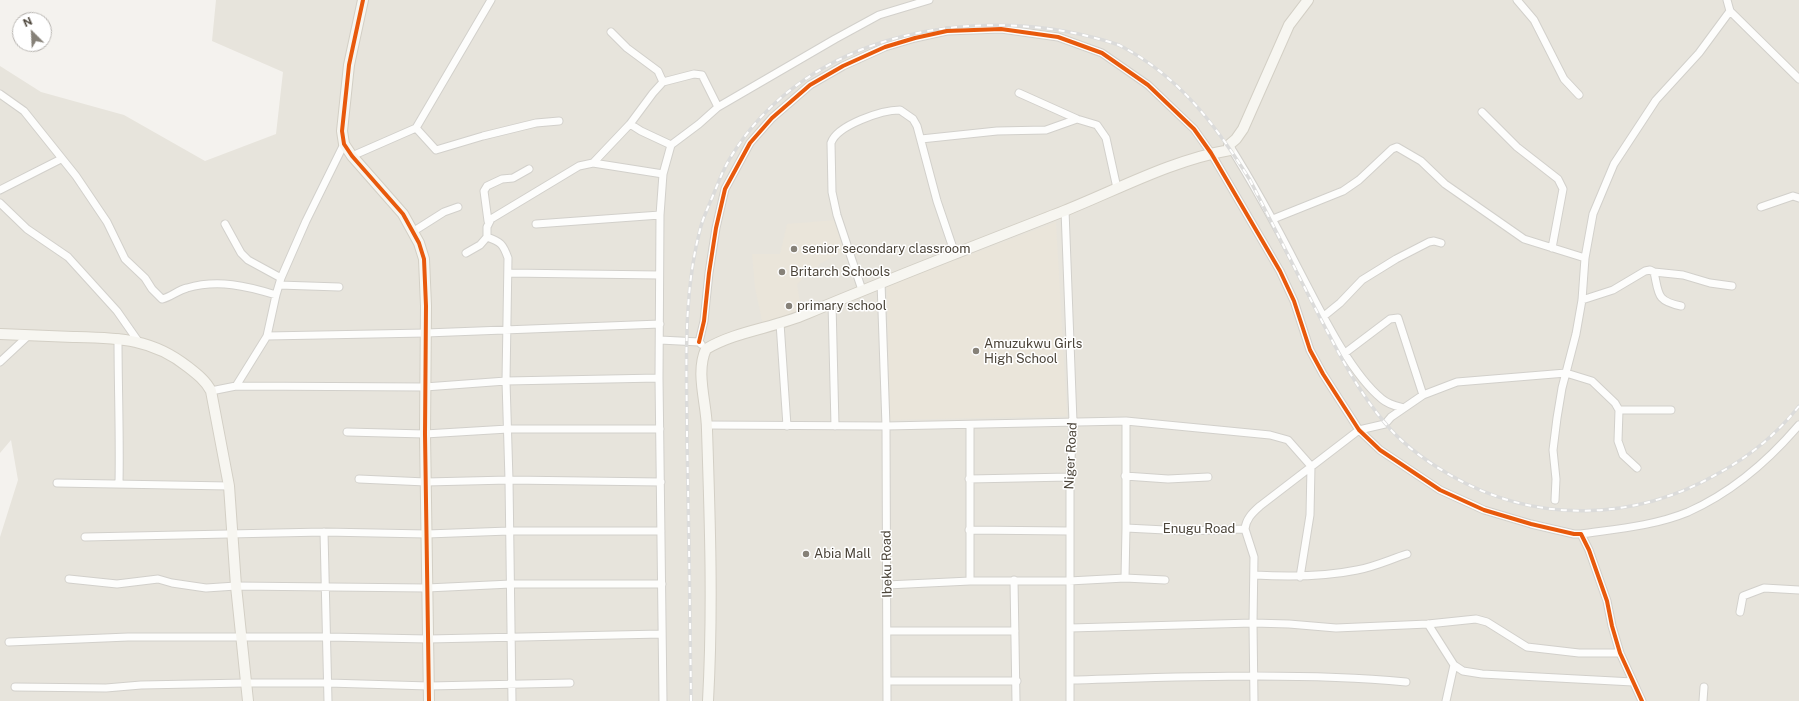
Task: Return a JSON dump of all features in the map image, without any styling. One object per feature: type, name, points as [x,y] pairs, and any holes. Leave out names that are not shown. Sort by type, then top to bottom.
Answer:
[{"type":"street","points":[[363,0],[349,65],[342,131],[344,144],[352,156],[403,214],[414,231],[424,259],[429,701]]},
{"type":"street","points":[[352,156],[416,128],[492,0]]},
{"type":"street","points":[[663,701],[659,275],[660,215],[663,174],[671,145],[699,124],[718,107],[835,39],[880,15],[929,0]]},
{"type":"street","points":[[1229,145],[1236,139],[1243,129],[1289,25],[1308,0]]},
{"type":"street","points":[[1517,0],[1534,20],[1564,78],[1579,95]]},
{"type":"street","points":[[1727,0],[1730,11],[1799,79]]},
{"type":"street","points":[[1556,500],[1553,450],[1562,388],[1576,334],[1582,300],[1585,258],[1593,214],[1614,164],[1656,100],[1699,53],[1730,11]]},
{"type":"street","points":[[708,701],[711,648],[711,575],[707,425],[701,371],[709,273],[716,228],[725,189],[750,143],[772,118],[810,85],[843,66],[885,47],[915,38],[947,32],[1001,29],[1058,37],[1102,53],[1148,85],[1194,129],[1212,153],[1280,271],[1294,301],[1310,350],[1323,374],[1359,430],[1380,450],[1440,490],[1484,510],[1531,524],[1574,534],[1622,528],[1660,520],[1686,512],[1707,502],[1733,486],[1766,460],[1799,424]]},
{"type":"street","points":[[611,32],[627,48],[658,71],[663,82]]},
{"type":"street","points":[[594,163],[630,124],[663,82],[694,74],[702,75],[718,107]]},
{"type":"street","points":[[0,94],[24,111],[76,176],[107,222],[124,259],[145,278],[152,290],[162,299],[188,287],[220,283],[251,287],[276,295]]},
{"type":"street","points":[[1019,94],[1077,119],[1097,125],[1106,138],[1117,188]]},
{"type":"street","points":[[862,290],[837,216],[832,192],[830,143],[841,130],[870,117],[894,110],[900,110],[913,119],[917,126],[937,201],[955,254]]},
{"type":"street","points":[[1482,112],[1517,147],[1558,179],[1562,185],[1562,196],[1552,248]]},
{"type":"street","points":[[921,139],[997,131],[1046,130],[1077,119]]},
{"type":"street","points":[[416,128],[436,150],[483,136],[536,123],[559,121]]},
{"type":"street","points":[[630,124],[641,131],[671,145]]},
{"type":"street","points":[[236,386],[267,336],[281,278],[306,222],[344,144]]},
{"type":"street","points":[[660,340],[702,346],[800,317],[881,282],[1065,210],[1155,172],[1212,153],[1230,150],[1229,145]]},
{"type":"street","points":[[1229,145],[1273,219],[1345,353],[1358,372],[1383,400],[1389,404],[1404,408]]},
{"type":"street","points":[[1273,219],[1342,191],[1359,180],[1392,149],[1397,147],[1421,161],[1438,178],[1524,239],[1585,258]]},
{"type":"street","points":[[0,190],[61,159]]},
{"type":"street","points":[[488,221],[512,204],[579,166],[594,163],[663,174]]},
{"type":"street","points":[[466,253],[480,245],[487,236],[488,221],[484,191],[487,186],[502,179],[513,178],[529,169]]},
{"type":"street","points":[[1761,207],[1792,196],[1799,198]]},
{"type":"street","points":[[0,203],[27,229],[68,257],[117,310],[138,341]]},
{"type":"street","points":[[414,231],[444,212],[458,207]]},
{"type":"street","name":"Niger Road","points":[[1065,210],[1073,422],[1069,531],[1070,701]]},
{"type":"street","points":[[536,224],[660,215]]},
{"type":"street","points":[[225,224],[241,253],[248,260],[281,278]]},
{"type":"street","points":[[487,236],[503,245],[508,258],[506,381],[512,636],[512,701]]},
{"type":"street","points":[[1324,316],[1340,303],[1362,280],[1377,270],[1429,242],[1434,241],[1441,243]]},
{"type":"street","points":[[1582,300],[1612,290],[1645,271],[1650,270],[1654,272],[1683,275],[1710,283],[1732,286]]},
{"type":"street","points":[[1654,272],[1660,296],[1664,302],[1681,306]]},
{"type":"street","points":[[508,273],[659,275]]},
{"type":"street","name":"Ibeku Road","points":[[881,282],[886,426],[888,631],[887,701]]},
{"type":"street","points":[[279,285],[339,287]]},
{"type":"street","points":[[832,303],[835,426]]},
{"type":"street","points":[[1345,353],[1390,319],[1398,318],[1424,395]]},
{"type":"street","points":[[780,323],[787,426]]},
{"type":"street","points":[[267,336],[426,333],[660,324]]},
{"type":"street","points":[[0,334],[118,338],[138,341],[161,349],[181,361],[200,376],[211,391],[228,486],[236,586],[248,701]]},
{"type":"street","points":[[0,362],[29,335]]},
{"type":"street","points":[[118,338],[118,406],[120,436],[119,483]]},
{"type":"street","points":[[1245,529],[1250,515],[1260,506],[1359,430],[1385,424],[1391,417],[1424,395],[1457,382],[1566,373],[1592,381],[1615,403],[1620,410],[1618,441],[1623,456],[1637,468]]},
{"type":"street","points":[[211,391],[236,386],[425,387],[506,381],[659,378]]},
{"type":"street","points":[[1620,410],[1671,410]]},
{"type":"street","points":[[707,425],[886,426],[1126,421],[1232,430],[1270,435],[1288,440],[1311,466],[1310,515],[1300,576]]},
{"type":"street","points":[[1125,578],[1126,421]]},
{"type":"street","points":[[970,425],[970,581]]},
{"type":"street","points":[[347,432],[425,434],[508,429],[660,429]]},
{"type":"street","points":[[1125,476],[1168,479],[1208,477]]},
{"type":"street","points":[[969,479],[1070,477]]},
{"type":"street","points":[[359,479],[426,482],[509,480],[661,482]]},
{"type":"street","points":[[57,483],[228,486]]},
{"type":"street","name":"Enugu Road","points":[[1126,528],[1185,531],[1245,529],[1254,557],[1255,575],[1253,623],[1254,701]]},
{"type":"street","points":[[969,530],[1069,531]]},
{"type":"street","points":[[85,537],[324,532],[427,534],[510,531],[661,531]]},
{"type":"street","points":[[324,532],[327,588],[328,701]]},
{"type":"street","points":[[1581,534],[1590,550],[1602,583],[1620,653],[1642,701]]},
{"type":"street","points":[[1255,575],[1327,575],[1359,570],[1407,554]]},
{"type":"street","points":[[887,585],[970,581],[1069,581],[1125,578],[1165,580]]},
{"type":"street","points":[[69,579],[117,584],[158,579],[172,583],[206,588],[236,586],[427,588],[511,584],[662,584]]},
{"type":"street","points":[[1014,580],[1017,681],[1016,701]]},
{"type":"street","points":[[1740,612],[1743,596],[1764,588],[1799,590]]},
{"type":"street","points":[[1070,628],[1253,623],[1336,628],[1428,624],[1476,619],[1487,622],[1527,648],[1579,653],[1620,653]]},
{"type":"street","points":[[1428,624],[1454,665],[1463,671],[1482,674],[1633,682]]},
{"type":"street","points":[[888,631],[1015,631]]},
{"type":"street","points":[[9,642],[128,637],[327,637],[428,639],[512,636],[662,634]]},
{"type":"street","points":[[1446,701],[1454,665]]},
{"type":"street","points":[[1070,680],[1253,675],[1406,682]]},
{"type":"street","points":[[887,681],[1017,681]]},
{"type":"street","points":[[15,687],[106,688],[141,685],[246,683],[328,683],[429,686],[511,683],[570,683]]},
{"type":"street","points":[[1703,701],[1704,687]]},
{"type":"shaded area","points":[[216,0],[1799,0],[1799,701],[0,701],[0,537],[18,480],[11,440],[0,453],[0,66],[41,92],[124,115],[205,161],[276,134],[283,72],[212,41]]},
{"type":"shaded area","name":"Britarch Schools","points":[[836,220],[842,252],[819,264],[817,268],[806,274],[797,285],[802,313],[763,325],[755,288],[752,254],[780,254],[787,224]]},
{"type":"shaded area","name":"Amuzukwu Girls High School","points":[[1056,222],[1067,416],[890,420],[887,286]]},
{"type":"railway","points":[[691,701],[686,359],[688,305],[691,278],[702,222],[729,160],[762,116],[803,80],[851,54],[902,36],[957,27],[1012,26],[1067,32],[1119,45],[1160,71],[1194,103],[1237,159],[1250,180],[1339,353],[1375,410],[1392,431],[1415,452],[1450,475],[1482,491],[1516,502],[1550,509],[1584,511],[1619,508],[1653,501],[1687,489],[1719,473],[1752,452],[1782,426],[1799,406]]},
{"type":"cycle path","points":[[363,0],[349,65],[342,131],[344,144],[352,156],[403,214],[419,243],[424,259],[426,306],[425,434],[429,701]]},
{"type":"cycle path","points":[[699,342],[704,321],[716,228],[725,189],[750,143],[772,118],[810,85],[843,66],[885,47],[915,38],[947,31],[1001,29],[1058,37],[1102,53],[1148,85],[1194,129],[1211,153],[1280,271],[1294,301],[1310,350],[1323,374],[1359,430],[1380,450],[1440,490],[1484,510],[1531,524],[1574,534],[1581,534],[1589,550],[1607,601],[1612,626],[1620,653],[1642,701]]},
{"type":"place","name":"senior secondary classroom","points":[[794,249]]},
{"type":"place","name":"Britarch Schools","points":[[782,272]]},
{"type":"place","name":"primary school","points":[[789,306]]},
{"type":"place","name":"Amuzukwu Girls High School","points":[[976,351]]},
{"type":"place","name":"Abia Mall","points":[[806,554]]}]
